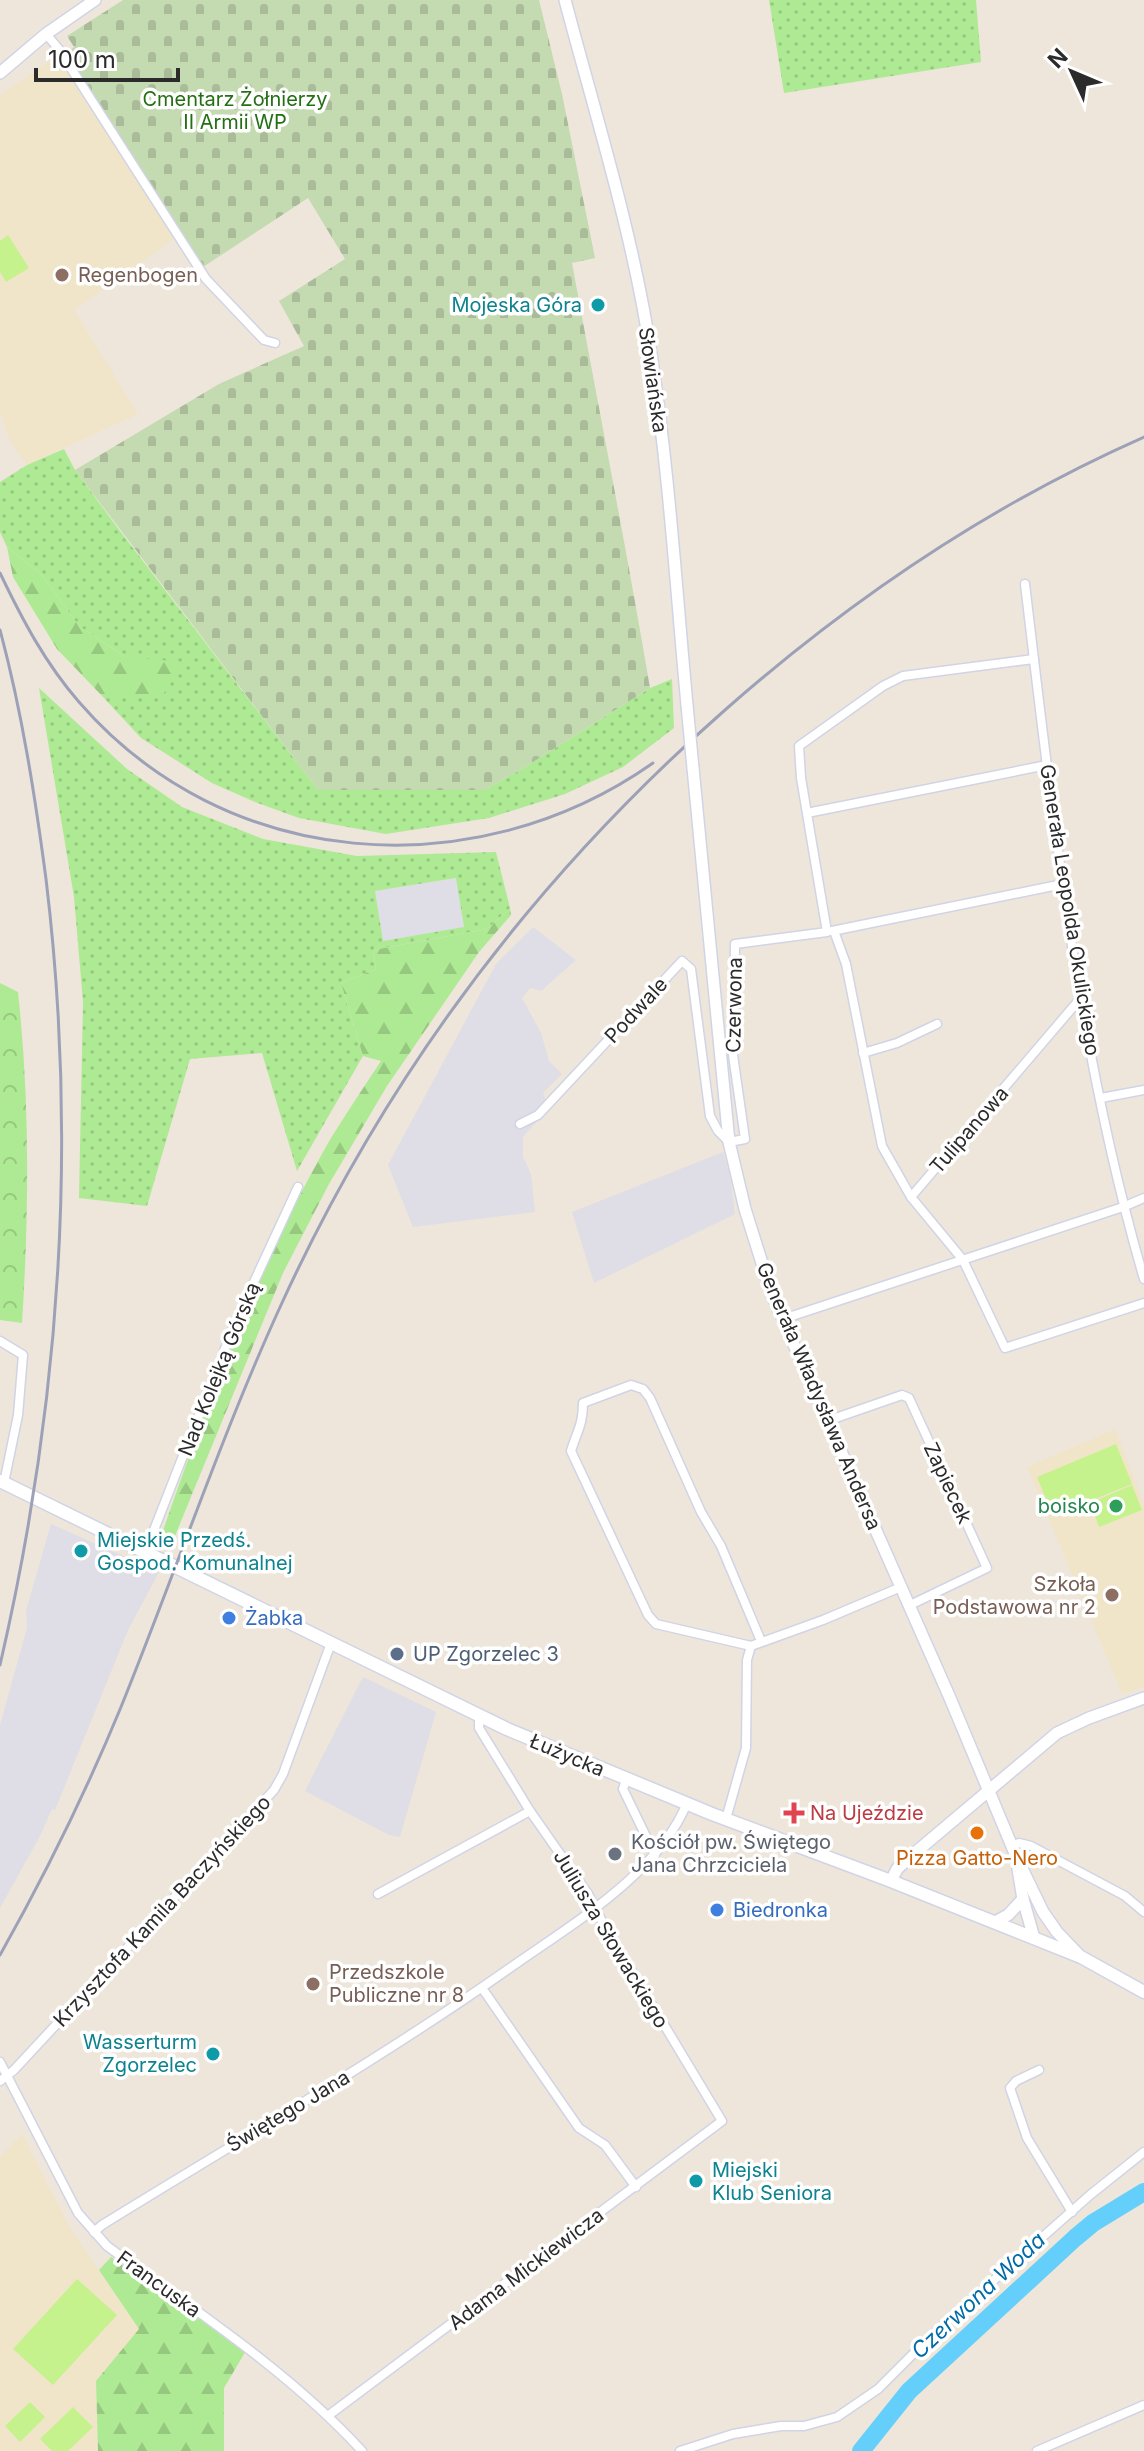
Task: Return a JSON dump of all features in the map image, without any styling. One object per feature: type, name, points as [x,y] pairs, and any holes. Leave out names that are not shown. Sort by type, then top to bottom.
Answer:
[{"type":"main road","name":"Łużycka","points":[[2,1482],[479,1717],[626,1780],[1081,1957],[1144,1992]]},
{"type":"street","points":[[0,73],[46,34],[95,0]]},
{"type":"street","name":"Słowiańska","points":[[565,0],[628,233],[651,353],[693,768]]},
{"type":"street","points":[[46,34],[206,279],[264,340],[275,343]]},
{"type":"street","name":"Generała Leopolda Okulickiego","points":[[1025,584],[1079,1000],[1123,1207],[1144,1279]]},
{"type":"street","points":[[1034,659],[903,676],[883,686],[799,746],[801,778],[831,931],[846,964],[882,1146],[911,1197],[963,1260],[1005,1348],[1144,1303]]},
{"type":"street","points":[[807,813],[1047,765]]},
{"type":"street","name":"Generała Władysława Andersa","points":[[693,768],[729,1142],[745,1209],[772,1295],[1014,1851],[1041,1908],[1057,1932],[1081,1957]]},
{"type":"street","points":[[831,931],[1063,884]]},
{"type":"street","name":"Czerwona","points":[[729,1142],[745,1139],[732,1048],[735,944],[831,931]]},
{"type":"street","name":"Podwale","points":[[520,1124],[538,1115],[682,961],[691,969],[710,1116],[729,1142]]},
{"type":"street","name":"Tulipanowa","points":[[911,1197],[1079,1000]]},
{"type":"street","points":[[863,1053],[897,1043],[937,1024]]},
{"type":"street","points":[[1101,1098],[1144,1090]]},
{"type":"street","name":"Nad Kolejką Górską","points":[[145,1553],[235,1323],[298,1187]]},
{"type":"street","points":[[783,1319],[1144,1198]]},
{"type":"street","points":[[0,1341],[23,1355],[18,1415],[2,1482]]},
{"type":"street","points":[[761,1641],[721,1546],[701,1512],[650,1398],[643,1389],[631,1385],[583,1403],[583,1422],[571,1451],[648,1615],[656,1624],[751,1646],[901,1587]]},
{"type":"street","name":"Zapiecek","points":[[827,1421],[902,1395],[909,1398],[987,1568],[908,1606]]},
{"type":"street","name":"Krzysztofa Kamila Baczyńskiego","points":[[4,2078],[274,1790],[283,1774],[331,1643]]},
{"type":"street","points":[[726,1819],[746,1748],[747,1660],[751,1646]]},
{"type":"street","points":[[891,1881],[897,1869],[1036,1749],[1068,1727],[1144,1698]]},
{"type":"street","name":"Juliusza Słowackiego","points":[[479,1717],[479,1728],[530,1811],[588,1894],[722,2121]]},
{"type":"street","points":[[626,1780],[623,1789],[655,1855]]},
{"type":"street","name":"Świętego Jana","points":[[94,2232],[380,2055],[596,1909],[655,1855],[673,1832],[687,1803]]},
{"type":"street","points":[[378,1894],[530,1811]]},
{"type":"street","points":[[1014,1851],[1019,1843],[1031,1846],[1125,1896],[1144,1912]]},
{"type":"street","name":"Generała Władysława Andersa","points":[[1014,1851],[1034,1938]]},
{"type":"street","points":[[995,1922],[1008,1915],[1023,1899]]},
{"type":"street","points":[[1034,1938],[1041,1908]]},
{"type":"street","points":[[482,1988],[579,2128],[605,2145],[636,2187]]},
{"type":"street","name":"Francuska","points":[[0,2062],[4,2078],[78,2213],[107,2246],[247,2349],[329,2415],[362,2451]]},
{"type":"street","points":[[1039,2070],[1016,2081],[1010,2088],[1027,2138],[1072,2212]]},
{"type":"street","name":"Adama Mickiewicza","points":[[329,2415],[722,2121]]},
{"type":"street","points":[[680,2451],[733,2434],[781,2426],[804,2426],[837,2417],[878,2389],[933,2334],[1144,2152]]},
{"type":"street","points":[[1037,2451],[1144,2405]]},
{"type":"shaded area","name":"Regenbogen","points":[[58,55],[174,239],[74,310],[138,414],[27,465],[10,441],[0,413],[0,95]]},
{"type":"shaded area","points":[[457,878],[464,928],[383,941],[375,891]]},
{"type":"shaded area","points":[[533,927],[576,960],[541,991],[530,988],[522,998],[541,1033],[549,1061],[562,1074],[543,1093],[545,1112],[523,1137],[523,1157],[531,1174],[535,1212],[413,1227],[388,1165],[496,964]]},
{"type":"shaded area","points":[[723,1152],[735,1214],[594,1283],[572,1212]]},
{"type":"shaded area","name":"Szkoła Podstawowa nr 2","points":[[1115,1429],[1144,1503],[1144,1687],[1122,1694],[1027,1467]]},
{"type":"shaded area","points":[[51,1524],[159,1572],[128,1630],[55,1810],[52,1809],[0,1908],[0,1725],[27,1628],[26,1611]]},
{"type":"shaded area","points":[[363,1677],[436,1712],[400,1837],[389,1835],[305,1791]]},
{"type":"shaded area","points":[[22,2134],[70,2228],[140,2329],[96,2381],[98,2451],[0,2449],[0,2157]]},
{"type":"green space","name":"Cmentarz Żołnierzy II Armii WP","points":[[123,0],[539,0],[562,94],[595,258],[572,263],[650,688],[484,790],[318,790],[75,470],[219,384],[304,346],[279,301],[345,259],[308,198],[203,267],[67,53],[74,47],[67,36]]},
{"type":"green space","points":[[769,0],[976,0],[981,62],[784,93]]},
{"type":"green space","points":[[8,235],[29,268],[6,282],[0,272],[0,241]]},
{"type":"green space","points":[[64,449],[75,470],[120,531],[318,790],[484,790],[650,688],[672,679],[674,728],[623,767],[565,794],[489,818],[386,834],[299,818],[212,783],[141,738],[104,698],[161,698],[126,657],[79,626],[42,575],[7,547],[0,532],[0,482],[27,465]]},
{"type":"green space","points":[[7,547],[42,575],[79,626],[126,657],[184,662],[161,698],[104,698],[57,649],[13,577]]},
{"type":"green space","points":[[39,688],[127,769],[182,807],[263,839],[357,856],[496,852],[510,908],[487,929],[373,950],[376,969],[341,983],[363,1056],[297,1171],[262,1053],[190,1059],[147,1206],[79,1198],[83,1002],[74,897]],"holes":[[[456,878],[464,927],[383,941],[375,891]]]},
{"type":"green space","points":[[510,908],[511,915],[479,952],[387,1086],[329,1184],[283,1273],[170,1548],[159,1542],[215,1387],[257,1285],[331,1138],[381,1061],[363,1056],[341,983],[376,969],[373,950],[487,929]]},
{"type":"green space","points":[[0,983],[18,992],[25,1075],[27,1199],[22,1323],[0,1320]]},
{"type":"green space","points":[[1116,1444],[1132,1484],[1053,1516],[1037,1477]]},
{"type":"green space","name":"boisko","points":[[1132,1485],[1142,1510],[1099,1527],[1090,1503]]},
{"type":"green space","points":[[111,2257],[247,2349],[224,2388],[224,2451],[98,2451],[96,2381],[139,2329],[99,2270]]},
{"type":"green space","points":[[77,2279],[117,2315],[53,2385],[13,2349]]},
{"type":"green space","points":[[30,2402],[45,2417],[20,2442],[5,2426]]},
{"type":"green space","points":[[73,2407],[93,2427],[68,2451],[52,2451],[40,2439]]},
{"type":"waterway","name":"Czerwona Woda","points":[[861,2451],[909,2391],[1075,2238],[1093,2223],[1144,2192]]},
{"type":"railway","points":[[0,1955],[64,1833],[108,1739],[238,1404],[322,1220],[368,1138],[471,984],[590,841],[656,774],[773,669],[924,557],[1031,493],[1144,437]]},
{"type":"railway","points":[[0,573],[55,672],[79,702],[138,758],[205,801],[278,829],[354,843],[431,844],[508,830],[583,803],[653,763]]},
{"type":"railway","points":[[0,630],[27,754],[46,879],[56,978],[61,1077],[58,1274],[49,1372],[21,1568],[0,1665]]},
{"type":"place","name":"Regenbogen","points":[[62,275]]},
{"type":"place","name":"Mojeska Góra","points":[[598,305]]},
{"type":"place","name":"boisko","points":[[1116,1506]]},
{"type":"place","name":"Miejskie Przedś. Gospod. Komunalnej","points":[[81,1551]]},
{"type":"place","name":"Szkoła Podstawowa nr 2","points":[[1112,1595]]},
{"type":"place","name":"Żabka","points":[[229,1618]]},
{"type":"place","name":"UP Zgorzelec 3","points":[[397,1654]]},
{"type":"place","name":"Na Ujeździe","points":[[794,1813]]},
{"type":"place","name":"Pizza Gatto-Nero","points":[[977,1833]]},
{"type":"place","name":"Kościół pw. Świętego Jana Chrzciciela","points":[[615,1854]]},
{"type":"place","name":"Biedronka","points":[[717,1910]]},
{"type":"place","name":"Przedszkole Publiczne nr 8","points":[[313,1984]]},
{"type":"place","name":"Wasserturm Zgorzelec","points":[[213,2054]]},
{"type":"place","name":"Miejski Klub Seniora","points":[[696,2181]]}]
